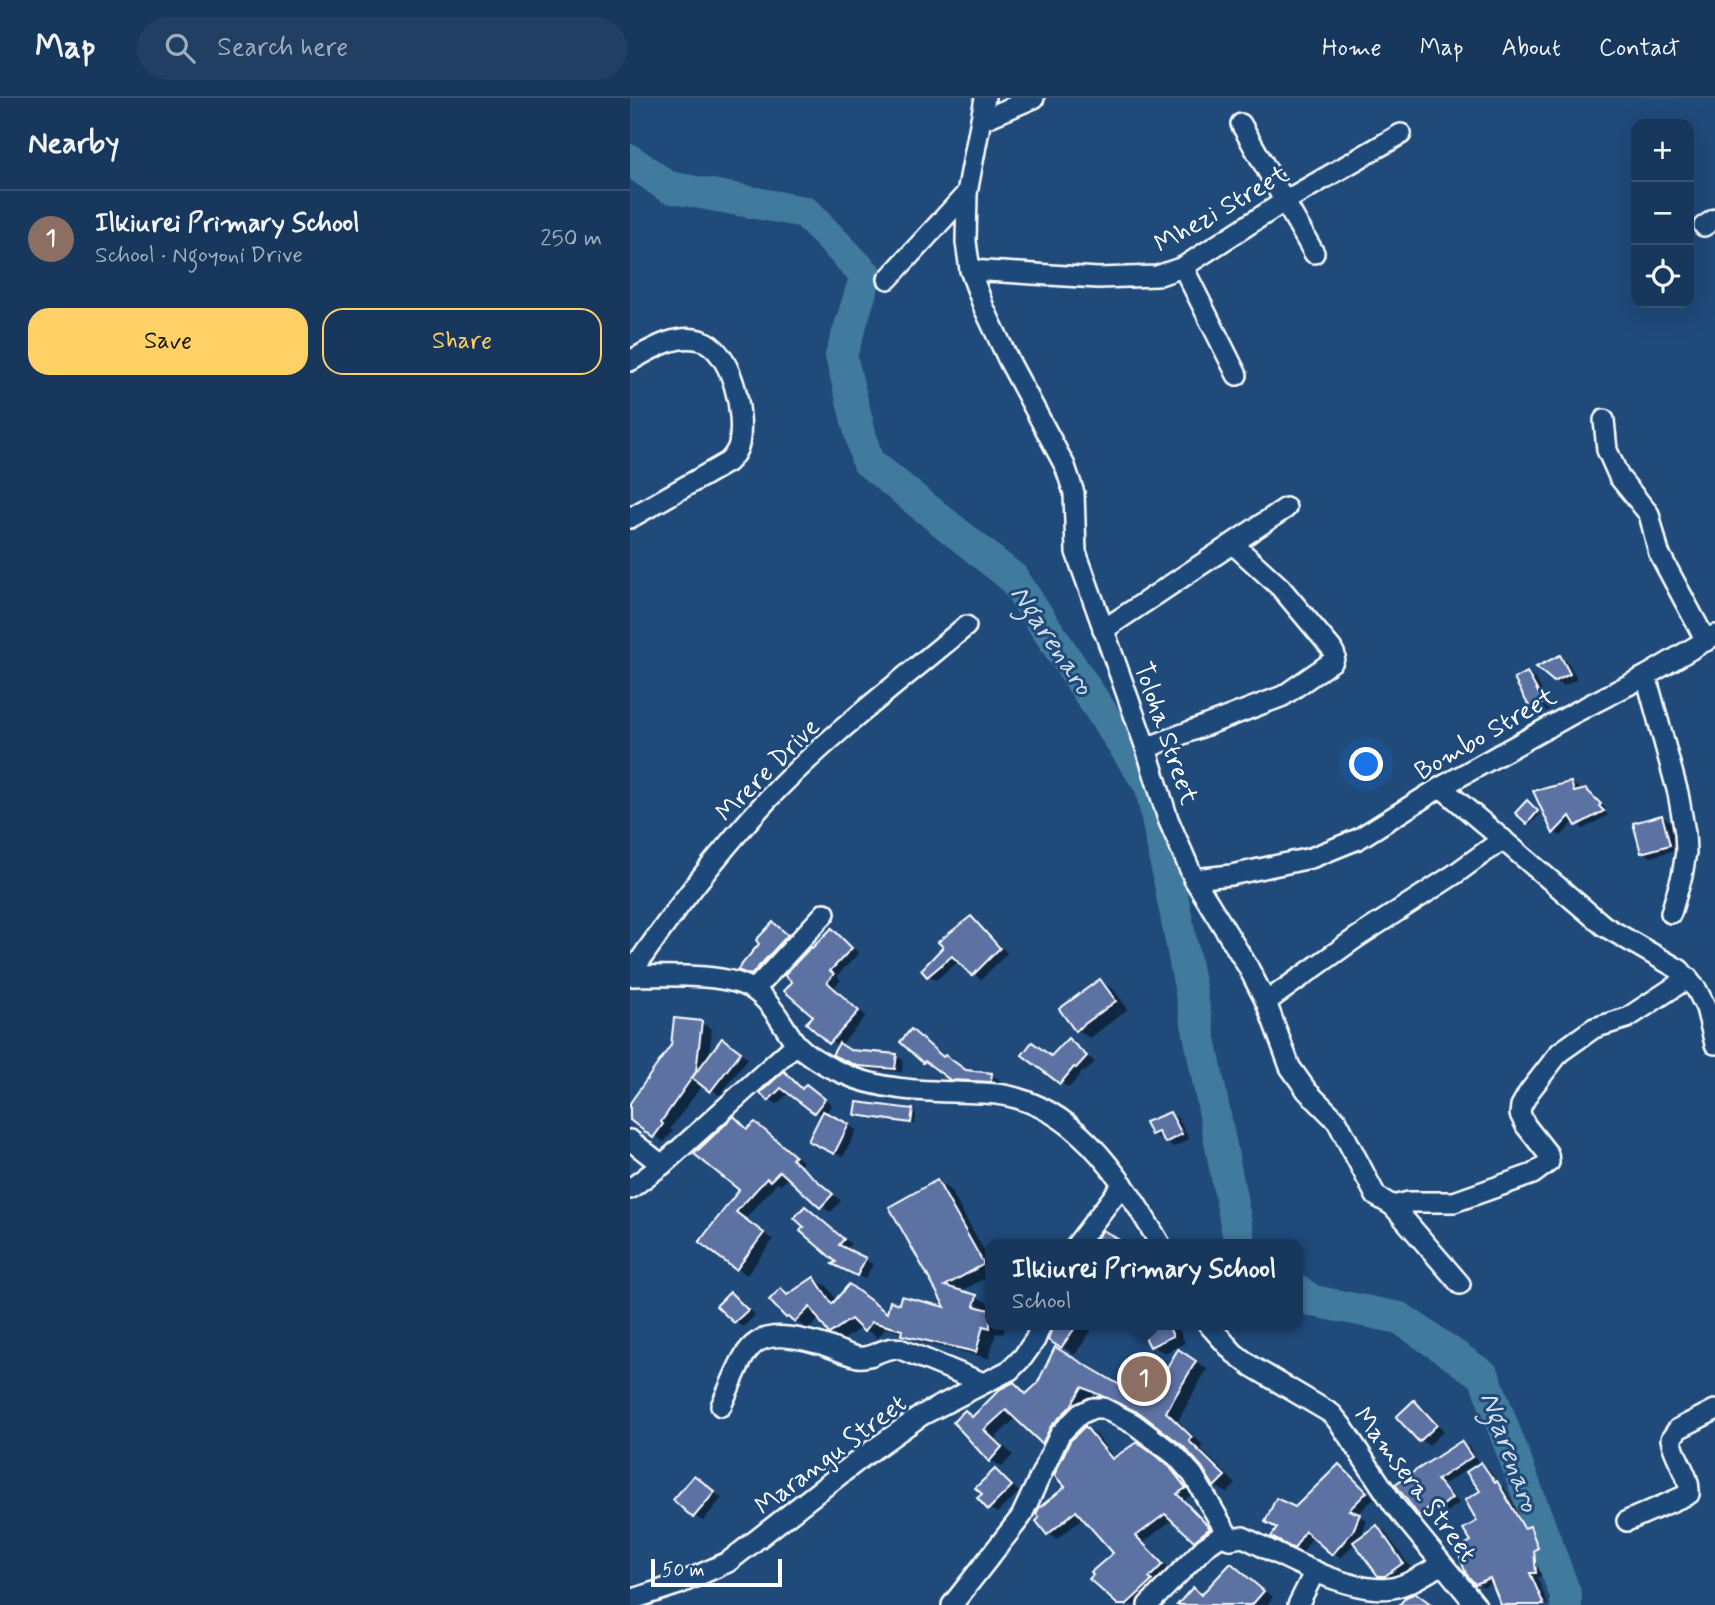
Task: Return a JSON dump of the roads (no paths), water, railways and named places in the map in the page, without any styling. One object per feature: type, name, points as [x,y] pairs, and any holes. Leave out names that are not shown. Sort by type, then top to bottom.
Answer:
[{"type":"street","name":"Toloha Street","points":[[985,98],[967,193],[966,242],[970,270],[1008,359],[1065,466],[1074,493],[1076,552],[1146,748],[1168,819],[1194,879],[1248,967],[1266,1002],[1290,1067],[1336,1121],[1376,1196],[1393,1206],[1460,1284]]},
{"type":"street","points":[[982,120],[1034,98]]},
{"type":"street","points":[[1241,124],[1314,253]]},
{"type":"street","name":"Mhezi Street","points":[[970,270],[1098,278],[1157,276],[1183,267],[1285,201],[1401,134]]},
{"type":"street","points":[[888,279],[967,193]]},
{"type":"street","points":[[1183,267],[1237,374]]},
{"type":"street","points":[[630,361],[669,342],[691,339],[707,343],[722,356],[732,377],[740,430],[738,447],[728,462],[630,518]]},
{"type":"street","points":[[1604,420],[1607,450],[1619,477],[1649,514],[1659,553],[1711,638]]},
{"type":"street","points":[[1103,630],[1286,509]]},
{"type":"street","points":[[1146,748],[1283,696],[1333,661],[1335,655],[1332,649],[1280,587],[1233,544]]},
{"type":"street","name":"Mrere Drive","points":[[630,975],[692,890],[769,798],[814,754],[966,626]]},
{"type":"street","name":"Bombo Street","points":[[1194,879],[1231,875],[1336,850],[1441,787],[1711,638]]},
{"type":"street","points":[[1646,676],[1678,793],[1685,833],[1686,852],[1682,876],[1671,914]]},
{"type":"street","points":[[1441,787],[1604,926],[1680,970],[1706,1008],[1715,1044]]},
{"type":"street","points":[[1266,1002],[1503,839]]},
{"type":"street","points":[[754,990],[825,913]]},
{"type":"street","points":[[630,975],[693,975],[754,990],[768,1004],[796,1044],[844,1074],[868,1081],[928,1090],[1009,1096],[1040,1107],[1072,1127],[1100,1155],[1123,1184],[1157,1239]]},
{"type":"street","points":[[1393,1206],[1409,1202],[1454,1202],[1533,1174],[1549,1162],[1548,1154],[1520,1114],[1521,1106],[1529,1092],[1560,1052],[1594,1028],[1627,1018],[1688,978]]},
{"type":"street","points":[[630,1189],[663,1165],[796,1044]]},
{"type":"street","points":[[630,1140],[663,1165]]},
{"type":"street","points":[[1081,1239],[1123,1184]]},
{"type":"street","name":"Marangu Street","points":[[630,1600],[678,1584],[728,1562],[860,1459],[922,1415],[1010,1370],[1023,1357],[1039,1330]]},
{"type":"street","name":"Mamsera Street","points":[[1213,1330],[1234,1353],[1251,1366],[1332,1414],[1394,1505],[1476,1605]]},
{"type":"street","points":[[721,1406],[745,1354],[757,1341],[782,1334],[857,1357],[866,1357],[892,1347],[984,1383]]},
{"type":"street","points":[[952,1605],[1021,1517],[1060,1434],[1080,1414],[1093,1408],[1103,1408],[1134,1424],[1177,1456],[1194,1475],[1230,1539]]},
{"type":"street","points":[[1627,1521],[1689,1494],[1690,1486],[1674,1453],[1671,1439],[1678,1429],[1715,1410]]},
{"type":"street","points":[[1148,1605],[1206,1547],[1221,1536],[1230,1539],[1243,1536],[1314,1571],[1360,1586],[1379,1589],[1396,1587],[1441,1565]]},
{"type":"street","points":[[1298,1605],[1314,1571]]},
{"type":"waterway","name":"Ngarenaro","points":[[630,160],[668,187],[805,212],[866,275],[841,356],[867,461],[1013,578],[1151,787],[1239,1239]]},
{"type":"waterway","name":"Ngarenaro","points":[[1303,1294],[1313,1301],[1400,1318],[1484,1376],[1566,1596],[1566,1605]]},
{"type":"place","name":"Ilkiurei Primary School","points":[[1144,1379]]}]
